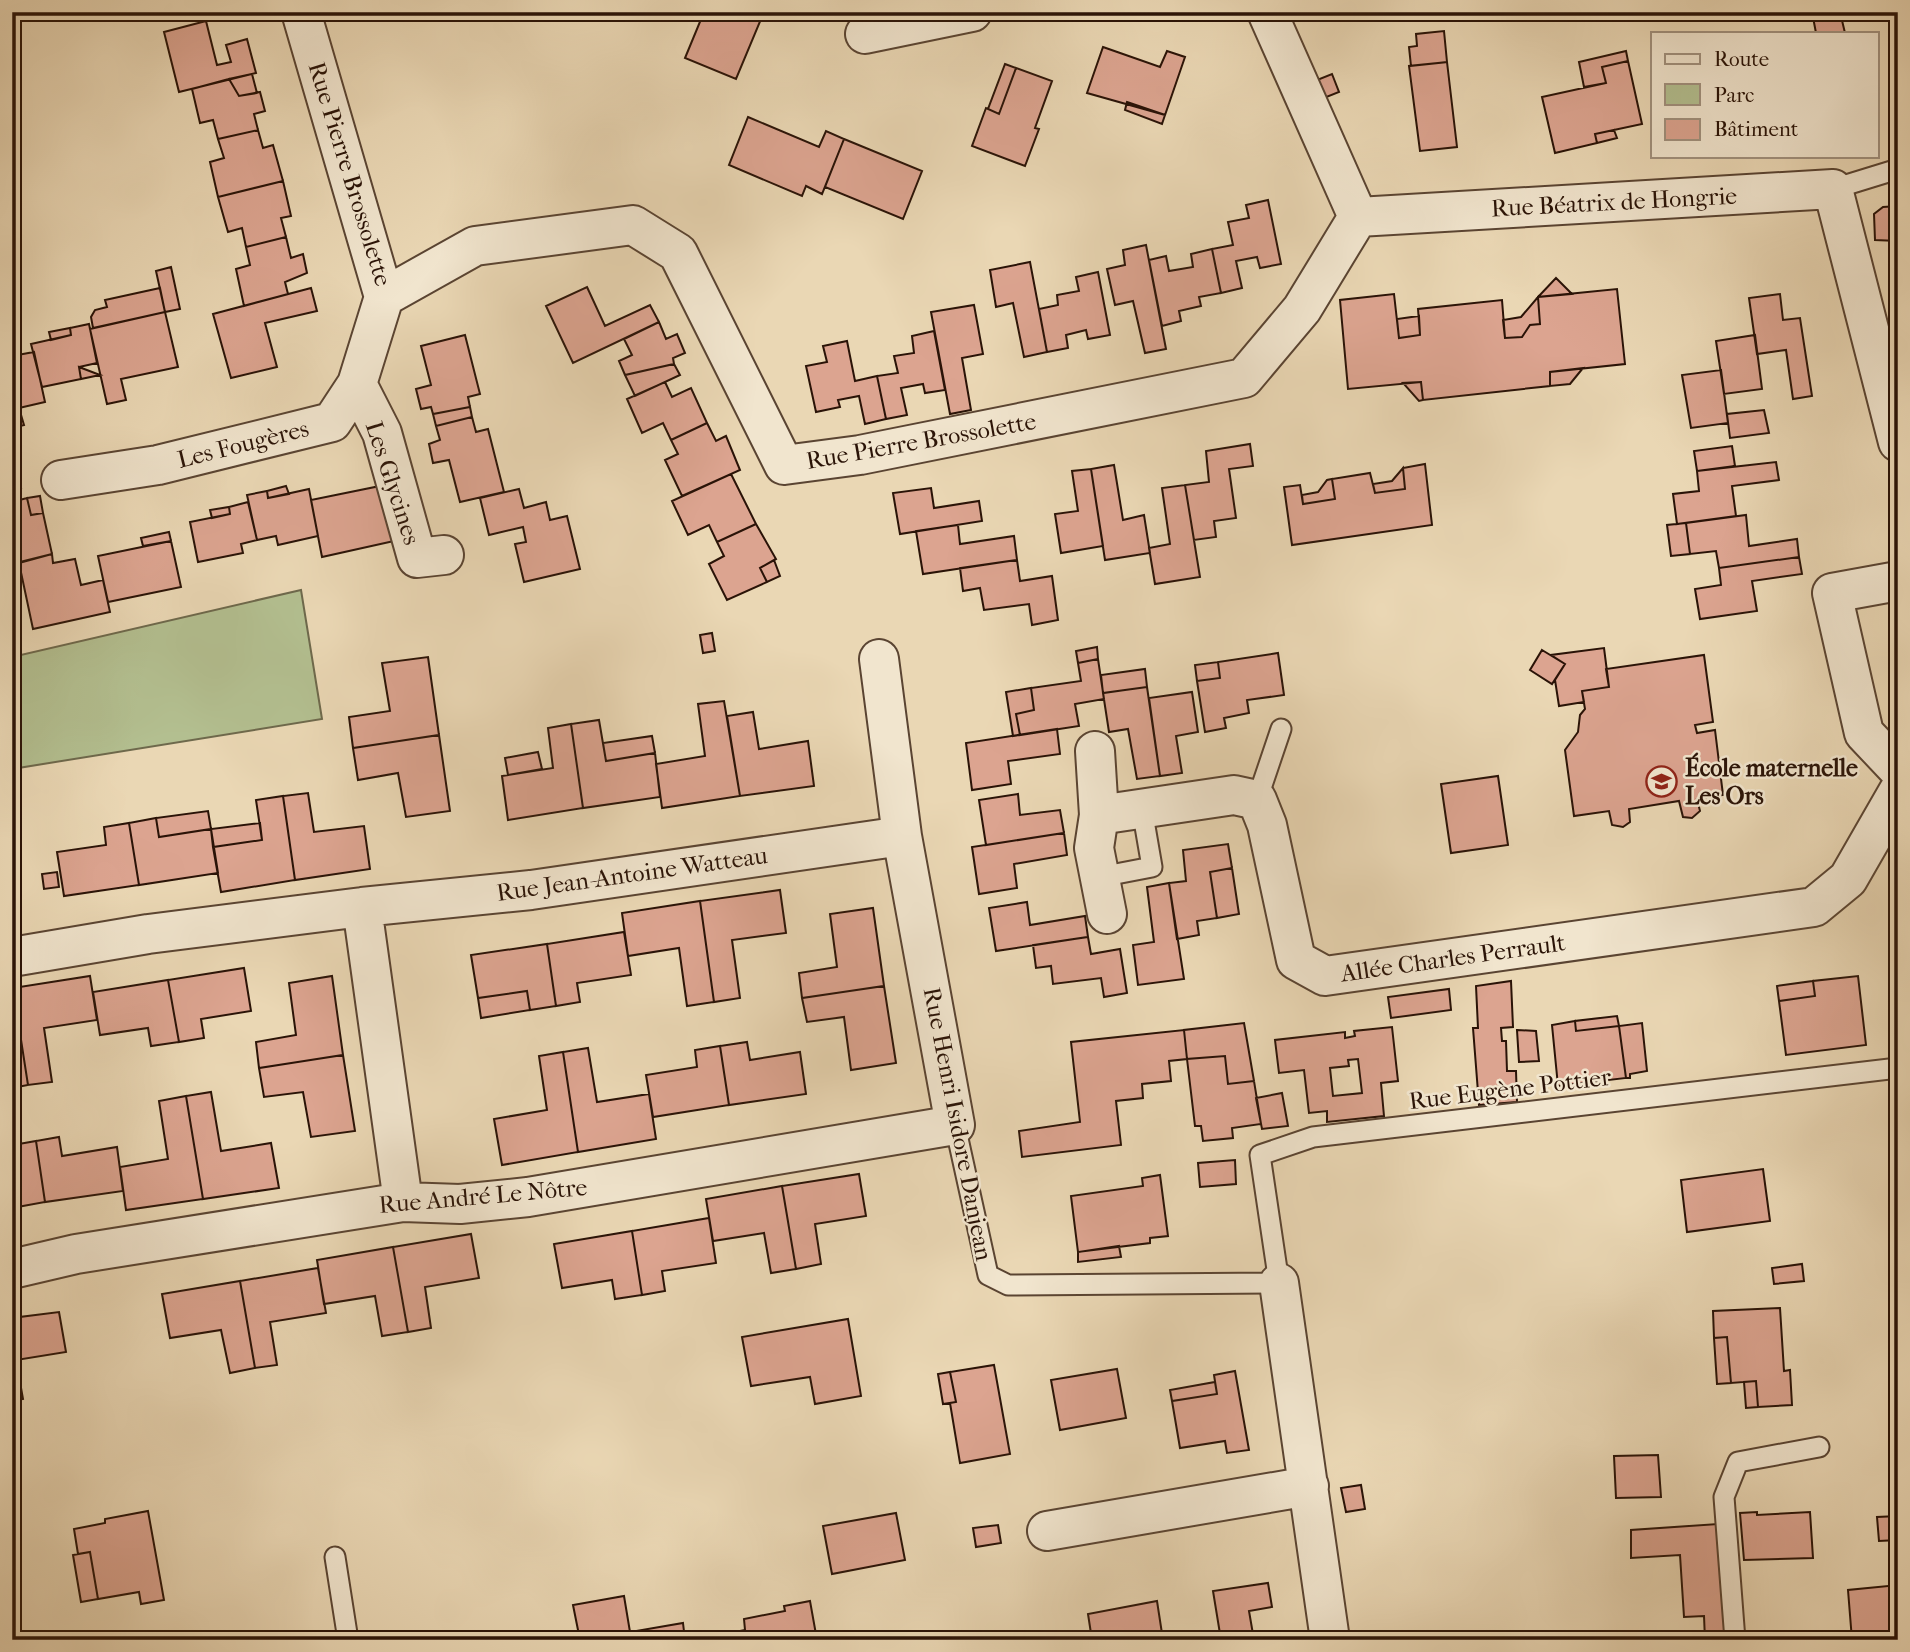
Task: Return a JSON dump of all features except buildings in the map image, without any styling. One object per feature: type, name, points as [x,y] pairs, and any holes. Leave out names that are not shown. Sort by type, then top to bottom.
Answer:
[{"type":"street","name":"Rue Pierre Brossolette","points":[[301,12],[384,297],[475,246],[633,225],[678,253],[784,466],[860,455],[1244,378],[1302,309],[1358,217]]},
{"type":"street","points":[[865,34],[972,12]]},
{"type":"street","points":[[1266,12],[1358,217]]},
{"type":"street","points":[[1833,189],[1898,442]]},
{"type":"street","name":"Rue Béatrix de Hongrie","points":[[1358,217],[1833,189]]},
{"type":"street","name":"Les Fougères","points":[[61,480],[158,465],[332,422],[357,384],[384,297]]},
{"type":"street","name":"Les Glycines","points":[[357,384],[382,433],[417,558],[444,555]]},
{"type":"street","points":[[1898,581],[1832,593],[1864,733],[1898,769]]},
{"type":"street","name":"Rue Henri Isidore Danjean","points":[[879,659],[902,836],[955,1125]]},
{"type":"street","points":[[1095,751],[1099,815],[1094,848],[1107,914]]},
{"type":"street","name":"Allée Charles Perrault","points":[[1257,800],[1267,825],[1296,960],[1325,976],[1814,907],[1848,879],[1898,792]]},
{"type":"street","points":[[1099,815],[1234,795],[1257,800]]},
{"type":"street","name":"Rue Jean-Antoine Watteau","points":[[12,957],[148,934],[362,907],[531,890],[902,836]]},
{"type":"street","points":[[362,907],[403,1202]]},
{"type":"street","name":"Rue André Le Nôtre","points":[[12,1269],[76,1254],[403,1202],[460,1203],[528,1197],[955,1125]]},
{"type":"street","points":[[1279,1283],[1330,1640]]},
{"type":"street","points":[[1047,1531],[1309,1486]]},
{"type":"lane","points":[[1833,189],[1898,169]]},
{"type":"lane","points":[[1257,800],[1281,729]]},
{"type":"lane","points":[[1100,877],[1152,867],[1142,809]]},
{"type":"lane","name":"Rue Eugène Pottier","points":[[1279,1283],[1260,1155],[1313,1138],[1898,1068]]},
{"type":"lane","name":"Rue Henri Isidore Danjean","points":[[955,1125],[988,1275],[1007,1285],[1279,1283]]},
{"type":"lane","points":[[1735,1640],[1724,1497],[1738,1462],[1818,1447]]},
{"type":"lane","points":[[335,1557],[348,1640]]},
{"type":"green space","points":[[301,590],[322,719],[12,769],[12,657]]},
{"type":"place","name":"École maternelle Les Ors","points":[[1662,782]]}]
